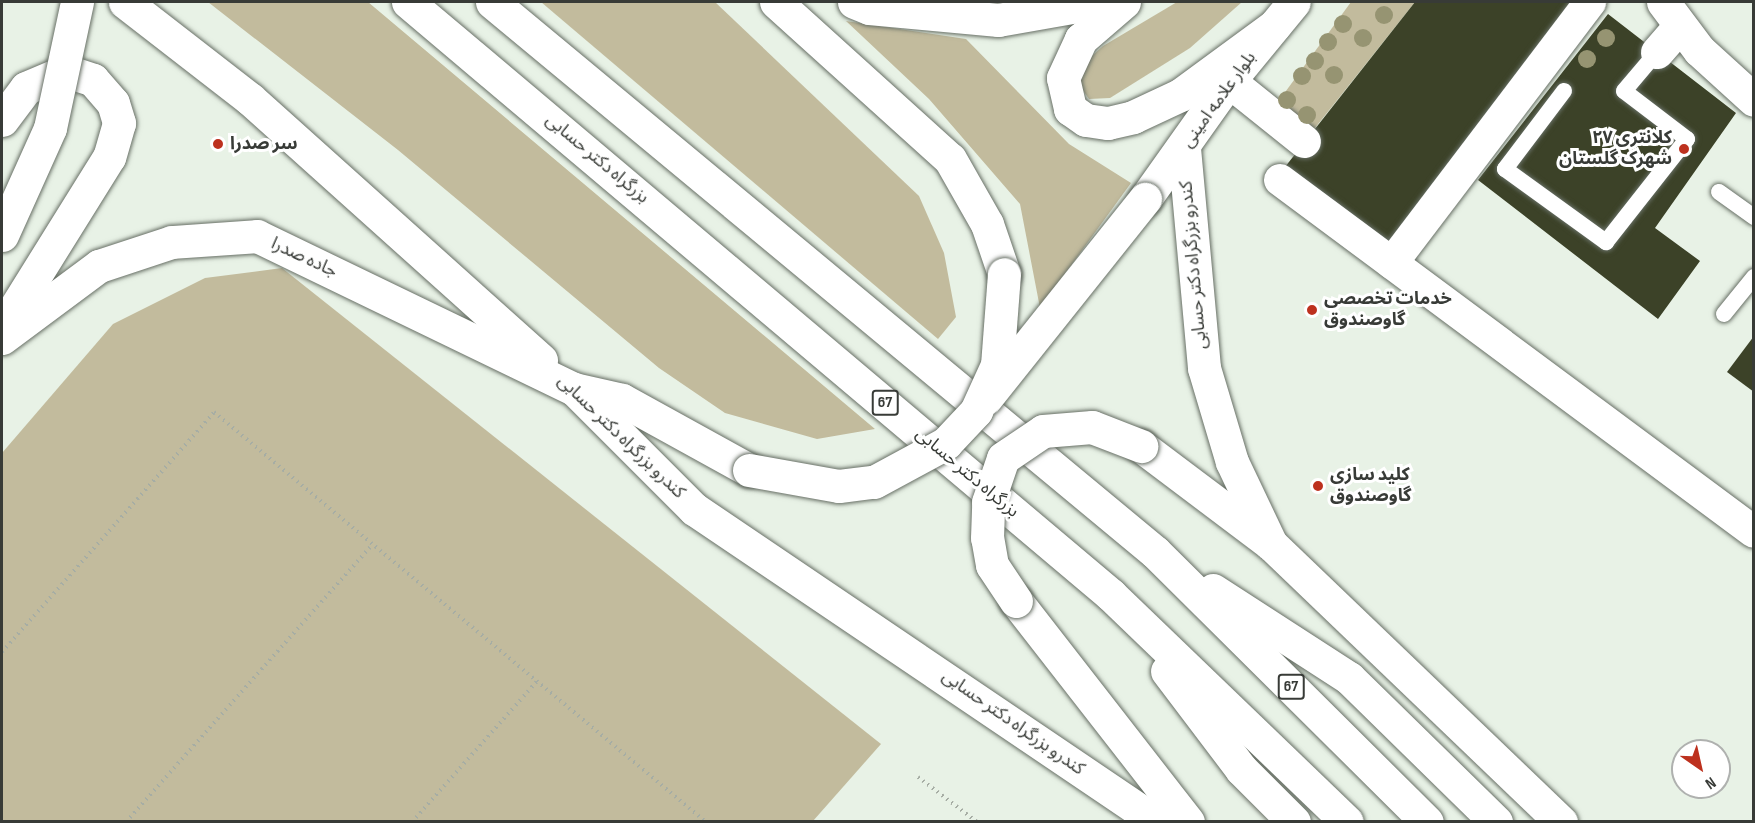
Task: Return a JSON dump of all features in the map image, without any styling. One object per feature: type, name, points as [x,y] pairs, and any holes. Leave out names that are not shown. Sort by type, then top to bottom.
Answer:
[{"type":"main road","points":[[2,235],[50,128],[77,2]]},
{"type":"main road","name":"کندرو بزرگراه دکتر حسابی","points":[[125,2],[250,99],[574,389],[694,509],[1157,822]]},
{"type":"main road","name":"بزرگراه دکتر حسابی","points":[[408,2],[1111,595],[1347,822]]},
{"type":"main road","name":"67","points":[[492,2],[1155,552],[1427,822]]},
{"type":"main road","points":[[574,389],[622,400],[749,470],[840,486],[874,482],[946,443],[976,411],[997,365],[1004,274],[987,224],[950,159],[776,2]]},
{"type":"main road","points":[[854,2],[869,8],[998,20],[1100,2]]},
{"type":"main road","points":[[1124,2],[1081,39],[1063,78],[1070,109],[1086,120],[1108,123],[1134,117],[1180,95],[1284,14]]},
{"type":"main road","name":"بلوار علامه امینی","points":[[976,411],[1145,199],[1184,148],[1228,81],[1284,14]]},
{"type":"main road","points":[[1657,52],[1671,14]]},
{"type":"main road","points":[[1671,14],[1720,73],[1754,100]]},
{"type":"main road","points":[[2,120],[26,88],[66,71],[93,80],[113,102],[119,123],[109,157],[2,329]]},
{"type":"main road","points":[[1228,81],[1304,141]]},
{"type":"main road","name":"کندرو بزرگراه دکتر حسابی","points":[[1184,148],[1204,368],[1232,462],[1270,544],[1561,822]]},
{"type":"main road","name":"جاده صدرا","points":[[2,338],[99,266],[172,242],[257,236],[574,389]]},
{"type":"main road","points":[[1188,822],[1016,601],[992,565],[987,538],[988,502],[1003,458],[1043,431],[1092,427],[1141,446],[1270,544]]},
{"type":"main road","points":[[1155,552],[1349,678],[1496,822]]},
{"type":"main road","points":[[1111,595],[1240,769],[1294,822]]},
{"type":"street","points":[[1392,263],[1590,2]]},
{"type":"street","points":[[1280,180],[1754,532]]},
{"type":"lane","points":[[1563,91],[1505,169],[1606,242],[1687,139],[1624,91],[1657,52]]},
{"type":"lane","points":[[1719,192],[1754,217]]},
{"type":"lane","points":[[1724,314],[1751,286]]},
{"type":"path","points":[[2,652],[214,412],[706,822]]},
{"type":"path","points":[[126,822],[373,544]]},
{"type":"path","points":[[412,822],[538,681]]},
{"type":"path","points":[[918,777],[977,822]]},
{"type":"shaded area","points":[[208,2],[368,2],[875,429],[817,439],[725,413],[659,368],[398,150]]},
{"type":"shaded area","points":[[541,2],[715,2],[919,196],[944,253],[956,317],[938,339]]},
{"type":"shaded area","points":[[1177,2],[1242,2],[1190,48],[1110,98],[1089,99],[1077,82],[1083,64],[1103,46]]},
{"type":"shaded area","points":[[1351,2],[1415,2],[1311,133],[1275,106]]},
{"type":"shaded area","points":[[846,21],[966,39],[1069,144],[1131,183],[1040,308],[1020,204],[929,99]]},
{"type":"shaded area","points":[[282,268],[881,744],[813,821],[2,821],[2,453],[113,324],[205,278]]},
{"type":"building","points":[[1415,2],[1574,2],[1391,245],[1285,167]]},
{"type":"building","name":"کلانتری ۲۷ شهرک گلستان","points":[[1608,14],[1736,113],[1655,228],[1700,261],[1658,319],[1478,180]]},
{"type":"building","points":[[1754,336],[1754,392],[1727,372]]},
{"type":"place","name":"سر صدرا","points":[[218,144]]},
{"type":"place","name":"کلانتری ۲۷ شهرک گلستان","points":[[1684,149]]},
{"type":"place","name":"خدمات تخصصی گاوصندوق","points":[[1312,310]]},
{"type":"place","name":"کلید سازی گاوصندوق","points":[[1318,486]]}]
